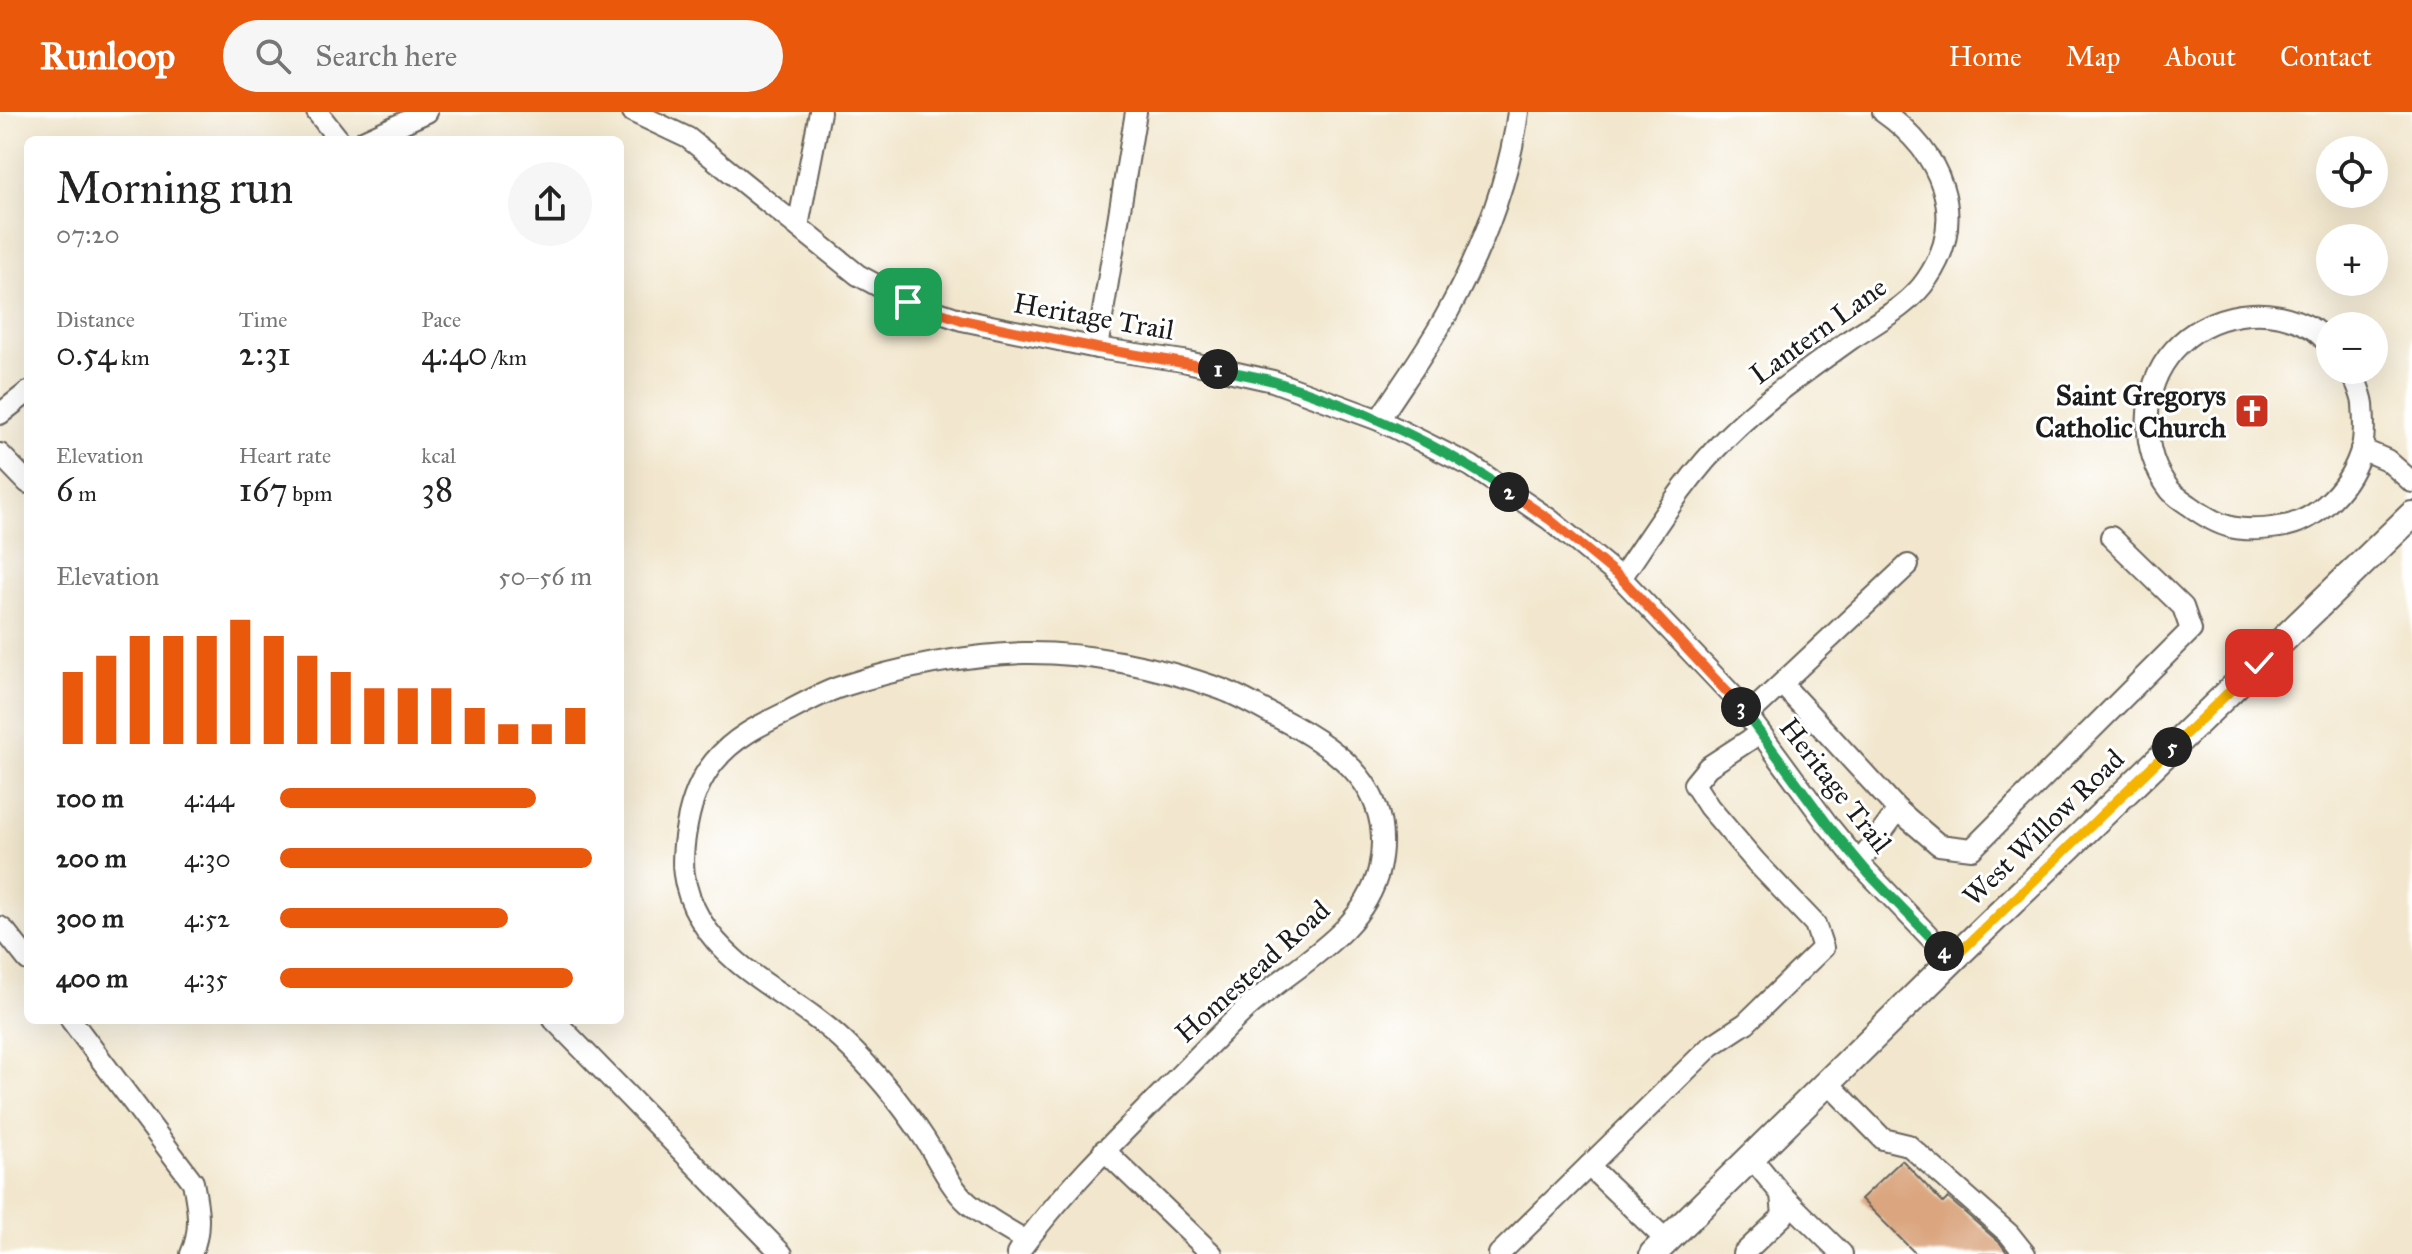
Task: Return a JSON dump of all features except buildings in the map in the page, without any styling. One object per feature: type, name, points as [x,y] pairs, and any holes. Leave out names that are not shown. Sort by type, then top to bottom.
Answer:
[{"type":"main road","name":"West Willow Road","points":[[1660,1247],[2412,515]]},
{"type":"street","points":[[317,112],[336,136]]},
{"type":"street","points":[[374,136],[427,112]]},
{"type":"street","name":"Heritage Trail","points":[[633,112],[688,138],[858,275],[908,302],[962,320],[1273,381],[1379,420],[1471,466],[1549,519],[1621,578],[1734,697],[1859,863],[1952,960]]},
{"type":"street","points":[[798,226],[820,112]]},
{"type":"street","points":[[1097,348],[1136,112]]},
{"type":"street","points":[[1379,420],[1448,312],[1479,247],[1502,188],[1518,112]]},
{"type":"street","name":"Lantern Lane","points":[[1621,578],[1681,490],[1726,438],[1781,389],[1906,301],[1927,280],[1946,242],[1946,194],[1932,159],[1900,124],[1883,112]]},
{"type":"street","points":[[2316,331],[2277,315],[2239,314],[2203,326],[2173,350],[2153,383],[2146,423],[2152,457],[2171,491],[2211,522],[2251,531],[2288,526],[2322,508],[2348,480],[2361,449],[2363,401],[2356,384]]},
{"type":"street","points":[[0,414],[24,395]]},
{"type":"street","points":[[2361,449],[2387,460],[2412,482]]},
{"type":"street","points":[[0,454],[24,479]]},
{"type":"street","points":[[1782,684],[1898,810],[1939,845],[1972,849],[2191,630],[2183,607],[2111,537]]},
{"type":"street","points":[[1747,716],[1908,565]]},
{"type":"street","name":"Homestead Road","points":[[1024,653],[1118,660],[1221,688],[1332,749],[1355,770],[1371,794],[1380,816],[1379,872],[1367,898],[1338,935],[1249,1006],[1104,1150],[1022,1247],[960,1194],[911,1118],[841,1039],[802,1007],[743,967],[720,946],[702,922],[685,882],[681,869],[682,856],[689,816],[699,785],[714,762],[756,727],[836,688],[929,663],[1024,653]]},
{"type":"street","points":[[1499,1254],[1711,1046],[1746,1023],[1823,948],[1815,924],[1756,862],[1709,807],[1694,784],[1708,767],[1760,733]]},
{"type":"street","points":[[1859,863],[1898,810]]},
{"type":"street","points":[[0,927],[24,955]]},
{"type":"street","points":[[74,1024],[193,1182],[199,1211],[197,1241],[191,1254]]},
{"type":"street","points":[[558,1024],[782,1254]]},
{"type":"street","points":[[1827,1082],[1883,1139],[1908,1145],[2009,1234],[2025,1254]]},
{"type":"street","points":[[1104,1150],[1212,1254]]},
{"type":"street","points":[[1751,1157],[1781,1194],[1842,1254]]},
{"type":"street","points":[[1589,1166],[1660,1247]]},
{"type":"street","points":[[1757,1250],[1783,1216],[1781,1194]]},
{"type":"place","name":"Saint Gregorys Catholic Church","points":[[2252,411]]},
{"type":"route","points":[[908,302],[962,320],[1273,381],[1379,420],[1471,466],[1549,519],[1621,578],[1734,697],[1859,863],[1952,960],[2259,663]]}]
